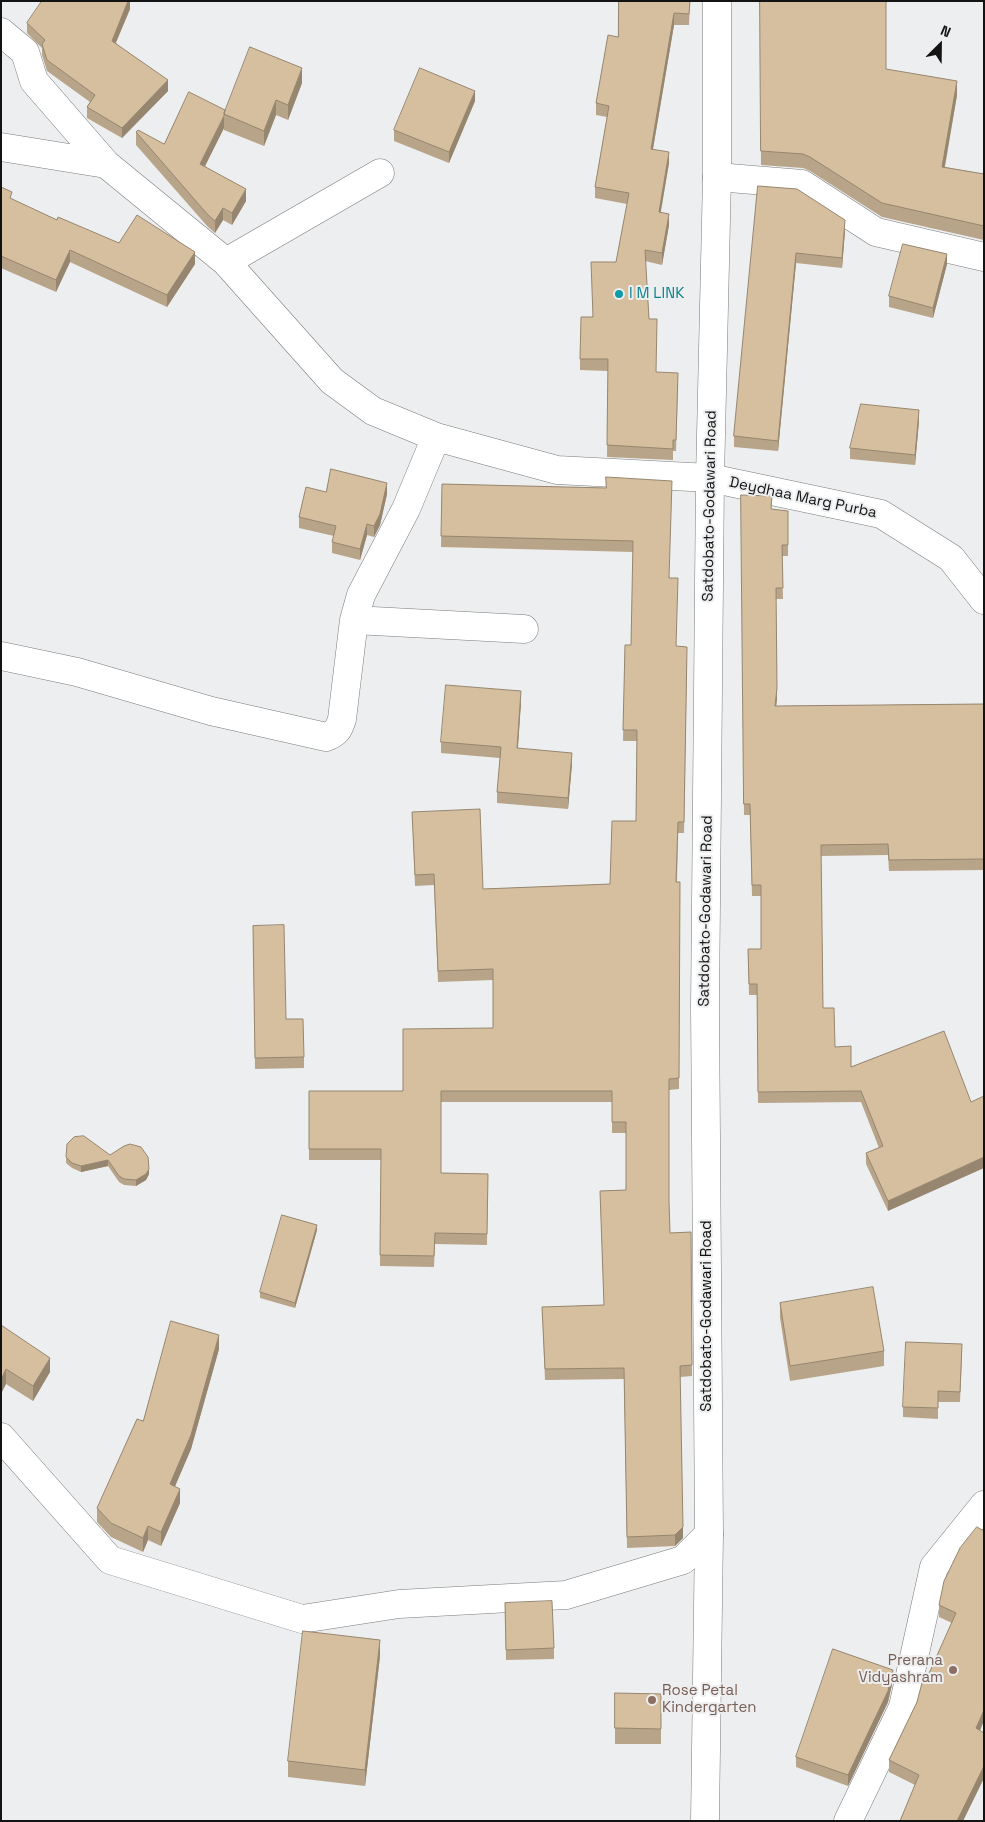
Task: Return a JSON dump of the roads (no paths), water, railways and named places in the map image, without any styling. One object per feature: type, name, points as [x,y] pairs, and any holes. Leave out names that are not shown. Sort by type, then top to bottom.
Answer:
[{"type":"street","name":"Satdobato-Godawari Road","points":[[706,1821],[709,1534],[705,1007],[710,478],[718,177],[717,1]]},
{"type":"street","name":"Deydhaa Marg Purba","points":[[1,32],[25,52],[34,81],[106,164],[226,262],[332,381],[373,411],[436,437],[557,470],[710,478],[881,514],[951,558],[984,600]]},
{"type":"street","points":[[1,147],[106,164]]},
{"type":"street","points":[[226,262],[380,173]]},
{"type":"street","points":[[718,177],[802,184],[876,232],[984,257]]},
{"type":"street","points":[[1,656],[77,672],[211,710],[326,737],[334,735],[342,719],[354,620],[361,595],[406,509],[436,437]]},
{"type":"street","points":[[354,620],[524,629]]},
{"type":"street","points":[[1,1437],[110,1560],[302,1619],[399,1604],[566,1595],[683,1560],[709,1534]]},
{"type":"street","points":[[848,1821],[903,1706],[934,1567],[984,1505]]},
{"type":"place","name":"I M LINK","points":[[619,294]]},
{"type":"place","name":"Prerana Vidyashram","points":[[953,1670]]},
{"type":"place","name":"Rose Petal Kindergarten","points":[[652,1700]]}]
